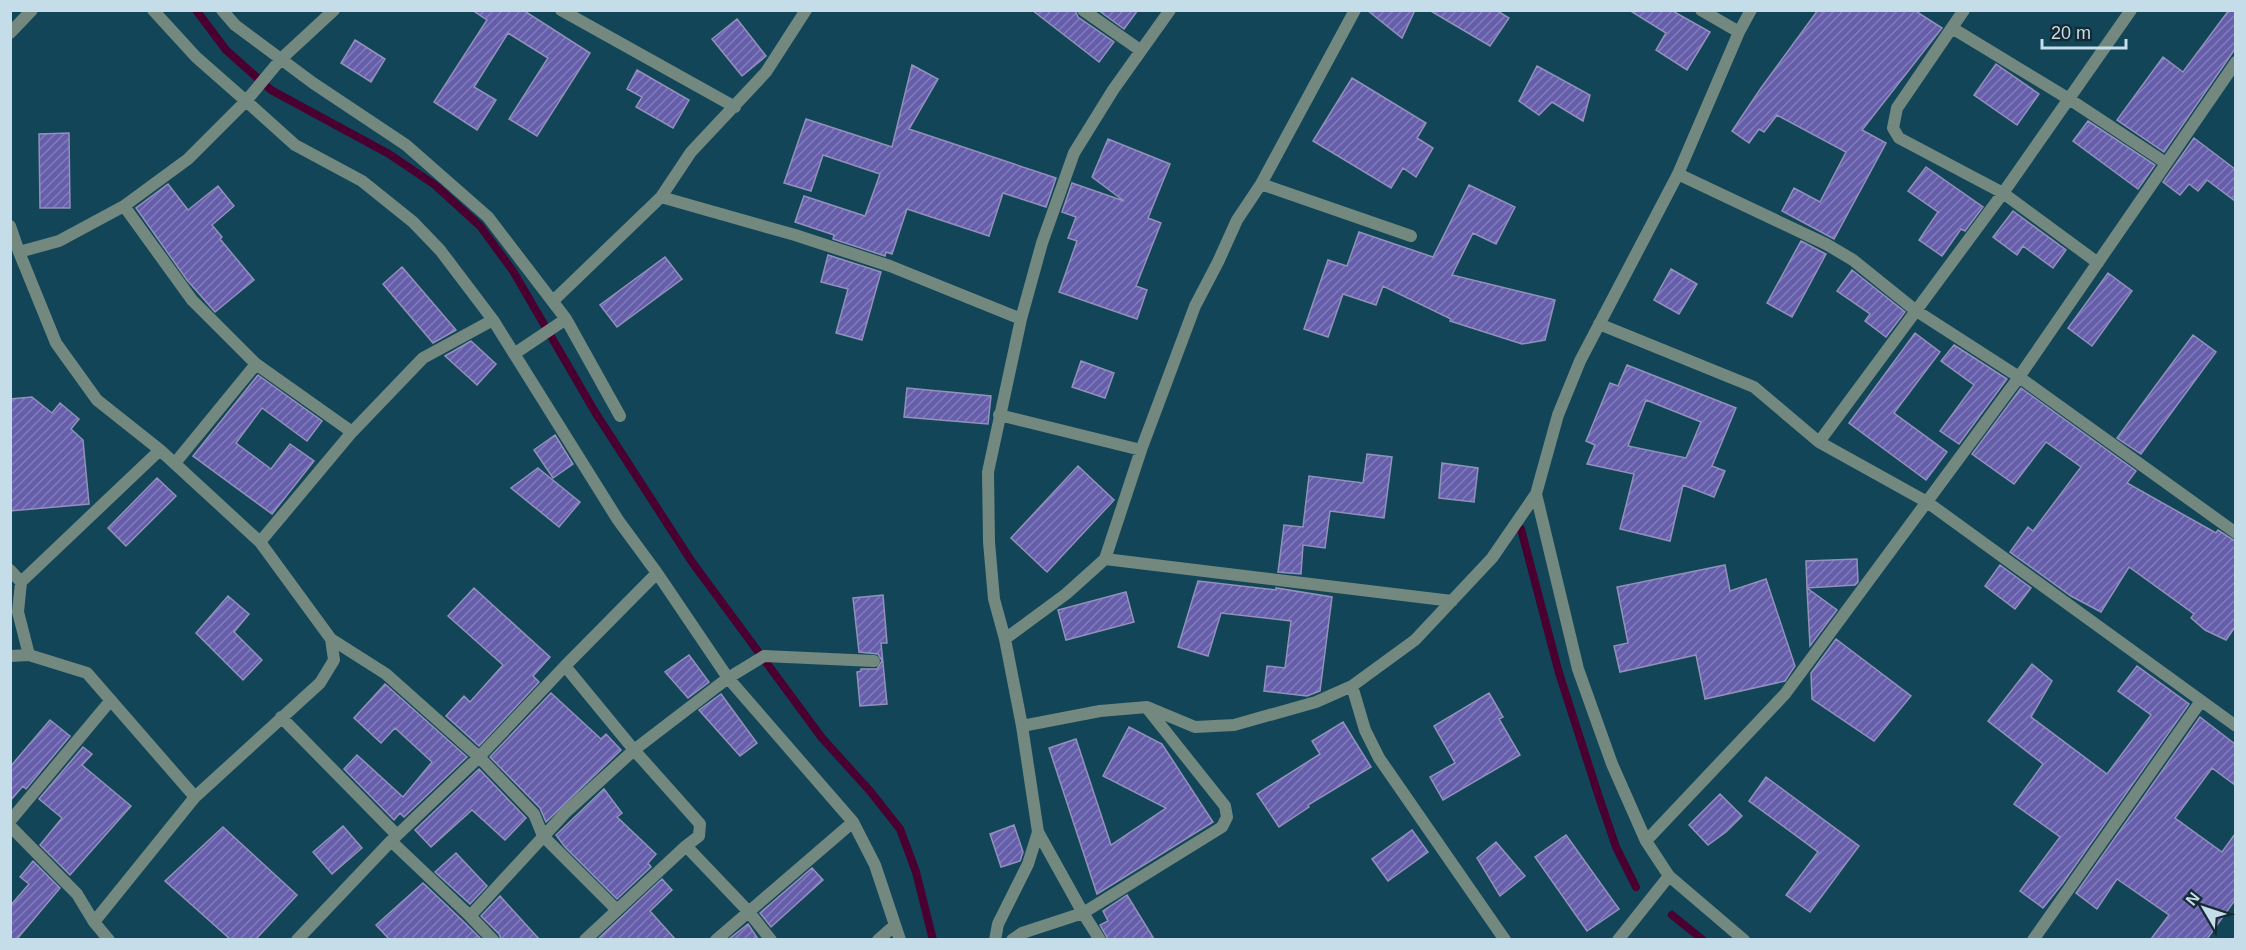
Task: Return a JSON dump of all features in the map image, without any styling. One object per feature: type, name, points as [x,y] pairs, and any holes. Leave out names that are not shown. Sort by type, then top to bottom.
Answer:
[{"type":"street","points":[[10,33],[32,10]]},
{"type":"street","points":[[153,10],[196,57],[249,97],[295,145],[362,181],[413,222],[440,250],[493,320],[618,520],[728,678],[853,822],[875,865],[900,939]]},
{"type":"street","points":[[222,10],[235,25],[313,83],[406,144],[488,217],[566,319],[620,416]]},
{"type":"street","points":[[19,252],[59,241],[124,206],[188,159],[249,97],[281,59],[334,10]]},
{"type":"street","points":[[561,10],[735,107]]},
{"type":"street","points":[[553,301],[661,197],[691,152],[766,72],[806,10]]},
{"type":"street","points":[[1083,10],[1140,50]]},
{"type":"street","points":[[1100,939],[1038,832],[1022,726],[1005,639],[994,599],[989,542],[988,472],[1021,319],[1042,243],[1074,153],[1113,90],[1170,10]]},
{"type":"street","points":[[1005,639],[1066,594],[1106,560],[1141,450],[1195,306],[1237,220],[1261,184],[1355,10]]},
{"type":"street","points":[[1701,10],[1740,32]]},
{"type":"street","points":[[1022,726],[1100,711],[1147,708],[1195,728],[1234,725],[1316,702],[1352,686],[1414,640],[1492,558],[1536,494],[1558,416],[1580,361],[1678,174],[1751,10]]},
{"type":"street","points":[[1964,10],[1897,108],[1893,128],[1899,138],[2003,193],[2098,263]]},
{"type":"street","points":[[1819,442],[2003,193],[2131,10]]},
{"type":"street","points":[[1952,28],[2069,99],[2166,163]]},
{"type":"street","points":[[1646,842],[1785,694],[2019,377],[2235,62]]},
{"type":"street","points":[[1678,174],[1826,244],[1853,260],[1915,310],[2019,377],[2235,533]]},
{"type":"street","points":[[1261,184],[1412,236]]},
{"type":"street","points":[[661,197],[795,235],[890,266],[1021,319]]},
{"type":"street","points":[[124,206],[192,300],[256,364],[352,432]]},
{"type":"street","points":[[10,226],[56,344],[97,400],[175,463],[260,542],[331,639],[360,655],[386,674],[479,757],[534,814],[543,836],[617,910]]},
{"type":"street","points":[[514,354],[566,319]]},
{"type":"street","points":[[260,542],[352,432],[423,358],[493,320]]},
{"type":"street","points":[[1599,324],[1754,387],[1819,442],[1927,502],[2235,726]]},
{"type":"street","points":[[175,463],[256,364]]},
{"type":"street","points":[[999,415],[1141,450]]},
{"type":"street","points":[[29,655],[18,612],[21,582],[160,450]]},
{"type":"street","points":[[1536,494],[1578,669],[1612,764],[1646,842],[1669,876],[1743,939]]},
{"type":"street","points":[[1106,560],[1452,601]]},
{"type":"street","points":[[10,570],[21,582]]},
{"type":"street","points":[[297,939],[394,838],[479,757],[657,573]]},
{"type":"street","points":[[94,922],[195,797],[320,683],[334,660],[331,639]]},
{"type":"street","points":[[10,656],[29,655],[87,673],[195,797]]},
{"type":"street","points":[[470,916],[566,812],[634,750],[728,678],[764,656],[874,661]]},
{"type":"street","points":[[565,666],[634,750],[700,824],[699,836],[585,939]]},
{"type":"street","points":[[1352,686],[1365,730],[1378,758],[1504,939]]},
{"type":"street","points":[[10,821],[111,700]]},
{"type":"street","points":[[2032,939],[2201,701]]},
{"type":"street","points":[[1012,939],[1022,933],[1083,913],[1222,827],[1227,817],[1224,806],[1147,708]]},
{"type":"street","points":[[281,717],[394,838],[493,939]]},
{"type":"street","points":[[716,939],[853,822]]},
{"type":"street","points":[[10,826],[77,894],[94,922],[109,939]]},
{"type":"street","points":[[995,939],[998,924],[1028,864],[1038,832]]},
{"type":"street","points":[[686,846],[748,911],[771,939]]},
{"type":"street","points":[[1618,939],[1669,876]]},
{"type":"street","points":[[878,939],[895,925]]},
{"type":"building","points":[[472,10],[523,10],[590,53],[537,136],[509,119],[548,58],[508,33],[474,87],[496,100],[477,130],[434,102],[487,20]]},
{"type":"building","points":[[1032,10],[1075,10],[1078,17],[1114,42],[1099,62]]},
{"type":"building","points":[[1098,10],[1138,10],[1124,29]]},
{"type":"building","points":[[1367,10],[1415,10],[1402,38]]},
{"type":"building","points":[[1429,10],[1496,10],[1509,18],[1490,46]]},
{"type":"building","points":[[1629,10],[1671,10],[1710,32],[1687,70],[1656,50],[1666,33]]},
{"type":"building","points":[[1818,10],[1914,10],[1942,28],[1862,130],[1886,143],[1834,239],[1782,211],[1794,188],[1820,202],[1846,152],[1777,115],[1764,132],[1759,129],[1749,143],[1732,131]]},
{"type":"building","points":[[2229,10],[2235,10],[2235,49],[2164,152],[2117,120],[2163,57],[2183,72]]},
{"type":"building","points":[[737,19],[766,56],[742,76],[712,39]]},
{"type":"building","points":[[355,40],[385,59],[371,82],[341,63]]},
{"type":"building","points":[[1996,64],[2039,94],[2017,125],[1974,95]]},
{"type":"building","points":[[912,65],[938,79],[909,129],[1056,178],[1046,207],[1003,193],[989,236],[907,209],[892,254],[886,252],[885,256],[833,239],[834,235],[795,222],[804,196],[865,216],[880,174],[823,155],[811,191],[784,183],[806,119],[892,147]]},
{"type":"building","points":[[1537,66],[1590,95],[1583,121],[1552,102],[1539,115],[1519,101]]},
{"type":"building","points":[[637,70],[689,100],[673,128],[636,107],[642,97],[627,89]]},
{"type":"building","points":[[1352,78],[1426,123],[1417,138],[1433,148],[1416,177],[1403,168],[1391,188],[1313,141]]},
{"type":"building","points":[[2088,121],[2155,165],[2138,189],[2073,141]]},
{"type":"building","points":[[69,133],[70,208],[40,208],[39,134]]},
{"type":"building","points":[[2194,138],[2235,169],[2235,201],[2207,180],[2198,191],[2189,184],[2180,195],[2163,182]]},
{"type":"building","points":[[1108,139],[1170,164],[1148,218],[1161,223],[1136,286],[1147,290],[1137,319],[1059,292],[1077,241],[1068,238],[1076,217],[1062,212],[1072,183],[1124,201],[1092,177]]},
{"type":"building","points":[[1926,167],[1983,207],[1965,231],[1961,229],[1942,256],[1919,240],[1938,212],[1908,191]]},
{"type":"building","points":[[168,184],[188,210],[218,186],[234,206],[212,225],[222,237],[220,239],[254,280],[215,312],[187,280],[136,208]]},
{"type":"building","points":[[1469,185],[1515,207],[1496,244],[1473,233],[1452,275],[1555,300],[1545,340],[1522,344],[1450,321],[1451,319],[1383,286],[1376,305],[1343,294],[1328,337],[1304,329],[1328,260],[1347,266],[1359,232],[1433,257]]},
{"type":"building","points":[[2013,211],[2066,250],[2053,268],[2023,246],[2017,255],[1993,237]]},
{"type":"building","points":[[1801,241],[1826,254],[1792,317],[1767,303]]},
{"type":"building","points":[[828,255],[881,272],[862,340],[836,333],[848,289],[821,282]]},
{"type":"building","points":[[665,257],[682,279],[617,327],[600,305]]},
{"type":"building","points":[[402,267],[456,330],[433,343],[383,284]]},
{"type":"building","points":[[1671,269],[1697,284],[1679,314],[1654,300]]},
{"type":"building","points":[[1852,270],[1905,312],[1886,337],[1865,321],[1870,314],[1837,291]]},
{"type":"building","points":[[2108,273],[2132,291],[2092,346],[2068,328]]},
{"type":"building","points":[[1915,333],[1940,352],[1894,413],[1947,452],[1926,480],[1849,423]]},
{"type":"building","points":[[2193,335],[2216,352],[2141,454],[2117,438]]},
{"type":"building","points":[[471,341],[496,364],[477,385],[445,356]]},
{"type":"building","points":[[1954,345],[2007,379],[1959,444],[1940,431],[1974,385],[1941,361]]},
{"type":"building","points":[[1081,361],[1114,373],[1105,398],[1072,387]]},
{"type":"building","points":[[1627,365],[1736,408],[1712,466],[1725,471],[1714,497],[1683,485],[1670,541],[1620,529],[1634,474],[1587,464],[1595,445],[1586,441],[1610,383],[1618,386]],"holes":[[[1646,400],[1701,422],[1686,458],[1628,446]]]},
{"type":"building","points":[[258,375],[322,421],[307,441],[262,408],[236,443],[271,469],[290,444],[314,461],[272,514],[193,456]]},
{"type":"building","points":[[907,388],[991,396],[988,424],[904,417]]},
{"type":"building","points":[[2021,388],[2136,471],[2127,483],[2216,533],[2218,530],[2235,541],[2235,627],[2226,640],[2205,630],[2191,618],[2194,614],[2129,567],[2101,612],[2071,596],[2010,552],[2028,527],[2033,531],[2081,467],[2046,442],[2014,484],[1972,454]]},
{"type":"building","points":[[32,397],[52,413],[60,403],[79,419],[71,429],[83,440],[89,504],[10,511],[10,399]]},
{"type":"building","points":[[555,435],[573,464],[553,478],[534,450]]},
{"type":"building","points":[[1367,454],[1392,457],[1384,518],[1330,511],[1325,548],[1303,545],[1301,574],[1278,572],[1284,525],[1303,527],[1309,476],[1363,483]]},
{"type":"building","points":[[1442,463],[1478,468],[1474,502],[1439,498]]},
{"type":"building","points":[[1078,466],[1114,500],[1047,572],[1011,538]]},
{"type":"building","points":[[538,468],[580,502],[559,527],[511,488]]},
{"type":"building","points":[[157,478],[176,496],[126,546],[108,528]]},
{"type":"building","points":[[1857,559],[1858,582],[1855,585],[1807,588],[1806,561]]},
{"type":"building","points":[[1725,565],[1730,591],[1766,579],[1795,666],[1785,681],[1705,699],[1696,655],[1620,672],[1614,646],[1628,643],[1617,587]]},
{"type":"building","points":[[2000,565],[2031,588],[2015,609],[1985,586]]},
{"type":"building","points":[[1198,581],[1276,590],[1276,588],[1332,597],[1320,691],[1307,696],[1264,691],[1267,666],[1285,668],[1291,621],[1221,613],[1208,656],[1178,647]]},
{"type":"building","points":[[474,588],[550,657],[533,676],[539,682],[479,746],[446,716],[464,696],[470,702],[503,665],[448,616]]},
{"type":"building","points":[[1807,588],[1837,610],[1810,646]]},
{"type":"building","points":[[1126,592],[1134,622],[1066,640],[1058,610]]},
{"type":"building","points":[[883,595],[887,643],[881,643],[887,704],[860,706],[857,672],[861,669],[877,669],[882,661],[878,654],[859,652],[853,598]]},
{"type":"building","points":[[228,596],[249,614],[234,632],[262,660],[243,680],[196,633]]},
{"type":"building","points":[[1836,639],[1911,696],[1874,741],[1812,699],[1811,673]]},
{"type":"building","points":[[689,655],[709,682],[688,698],[665,672]]},
{"type":"building","points":[[2032,664],[2052,681],[2031,717],[2107,774],[2151,715],[2118,691],[2137,666],[2189,704],[2043,908],[2020,891],[2060,837],[2014,804],[2043,764],[1988,721]]},
{"type":"building","points":[[385,684],[467,757],[404,817],[400,813],[394,820],[344,769],[357,755],[403,797],[432,762],[395,728],[381,743],[354,718]]},
{"type":"building","points":[[551,693],[601,739],[606,734],[621,750],[546,822],[540,808],[490,757]]},
{"type":"building","points":[[1489,693],[1503,717],[1499,719],[1520,755],[1443,800],[1430,777],[1455,763],[1434,726]]},
{"type":"building","points":[[721,694],[757,743],[740,756],[699,710]]},
{"type":"building","points":[[2200,717],[2235,744],[2235,785],[2212,768],[2175,818],[2222,852],[2235,834],[2235,900],[2207,939],[2151,939],[2169,915],[2117,879],[2097,909],[2076,893]]},
{"type":"building","points":[[50,720],[70,736],[26,789],[23,786],[10,801],[10,767]]},
{"type":"building","points":[[1343,722],[1371,767],[1308,805],[1309,807],[1279,827],[1257,794],[1320,754],[1312,741]]},
{"type":"building","points":[[1129,727],[1162,744],[1213,822],[1097,894],[1049,748],[1076,739],[1111,845],[1166,808],[1103,776]]},
{"type":"building","points":[[83,747],[92,754],[82,765],[131,806],[70,875],[40,845],[62,818],[39,799]]},
{"type":"building","points":[[479,769],[526,818],[505,840],[472,810],[431,847],[415,830]]},
{"type":"building","points":[[1766,777],[1859,846],[1810,912],[1786,895],[1818,852],[1749,801]]},
{"type":"building","points":[[604,789],[622,813],[617,817],[656,854],[648,863],[651,867],[617,899],[556,835]]},
{"type":"building","points":[[1720,794],[1742,816],[1708,845],[1689,825]]},
{"type":"building","points":[[1014,825],[1023,852],[1020,861],[1001,867],[990,834]]},
{"type":"building","points":[[343,826],[362,848],[332,874],[313,852]]},
{"type":"building","points":[[223,827],[297,895],[256,939],[230,939],[165,881]]},
{"type":"building","points":[[1412,830],[1428,852],[1388,881],[1372,859]]},
{"type":"building","points":[[1566,835],[1619,909],[1587,931],[1535,857]]},
{"type":"building","points":[[1496,842],[1525,876],[1500,896],[1477,858]]},
{"type":"building","points":[[456,853],[487,886],[470,904],[435,872]]},
{"type":"building","points":[[33,861],[60,888],[17,939],[10,939],[10,906],[29,884],[20,877]]},
{"type":"building","points":[[812,868],[823,880],[771,927],[760,913]]},
{"type":"building","points":[[662,879],[672,890],[650,911],[675,939],[598,939]]},
{"type":"building","points":[[423,883],[481,939],[389,939],[376,925]]},
{"type":"building","points":[[1127,895],[1154,939],[1108,939],[1100,925],[1108,921],[1103,911]]},
{"type":"building","points":[[500,896],[539,939],[501,939],[481,916]]},
{"type":"building","points":[[748,924],[758,939],[729,939]]},
{"type":"waterway","points":[[196,10],[226,50],[271,90],[389,154],[435,185],[480,226],[513,271],[595,412],[692,562],[822,738],[870,791],[900,829],[916,872],[933,940]]},
{"type":"waterway","points":[[1521,529],[1559,673],[1616,847],[1636,887]]},
{"type":"waterway","points":[[1672,915],[1703,940]]}]
